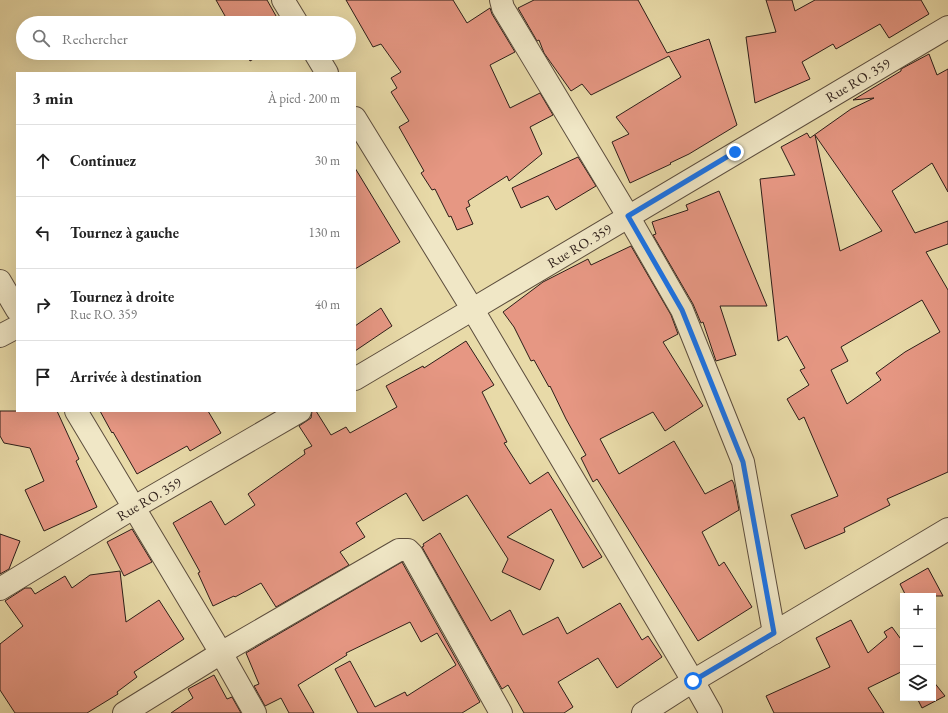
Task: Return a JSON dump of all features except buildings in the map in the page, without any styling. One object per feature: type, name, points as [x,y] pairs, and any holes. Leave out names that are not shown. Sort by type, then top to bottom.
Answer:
[{"type":"street","points":[[283,0],[293,16]]},
{"type":"street","points":[[501,0],[503,8],[628,216],[682,310],[743,462],[774,633]]},
{"type":"street","name":"Rue RO. 359","points":[[356,378],[948,27]]},
{"type":"street","points":[[319,60],[326,72]]},
{"type":"street","points":[[356,120],[473,310],[711,713]]},
{"type":"street","points":[[0,281],[16,308]]},
{"type":"street","points":[[0,336],[16,327]]},
{"type":"street","points":[[77,412],[221,653],[255,713]]},
{"type":"street","name":"Rue RO. 359","points":[[0,589],[134,508],[298,412]]},
{"type":"street","points":[[643,713],[693,681],[948,529]]},
{"type":"street","points":[[124,713],[221,653],[400,550],[408,550],[412,554],[501,713]]},
{"type":"route","points":[[693,681],[774,633],[743,462],[682,310],[628,216],[735,152]]}]
